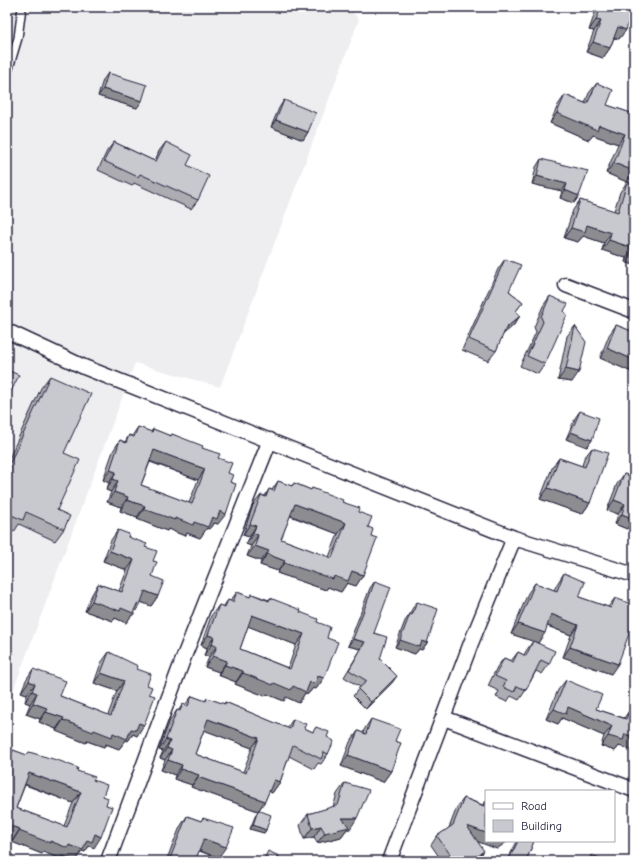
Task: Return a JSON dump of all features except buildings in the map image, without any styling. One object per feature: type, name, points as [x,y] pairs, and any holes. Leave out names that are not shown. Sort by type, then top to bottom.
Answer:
[{"type":"street","points":[[566,285],[634,311]]},
{"type":"street","points":[[7,331],[84,367],[514,538],[634,575]]},
{"type":"street","points":[[108,861],[185,654],[270,440]]},
{"type":"street","points":[[389,861],[514,538]]},
{"type":"street","points":[[444,718],[634,790]]},
{"type":"lane","points":[[7,75],[18,38],[22,7]]},
{"type":"shaded area","points":[[7,7],[349,7],[359,20],[220,387],[135,363],[7,707]]}]
